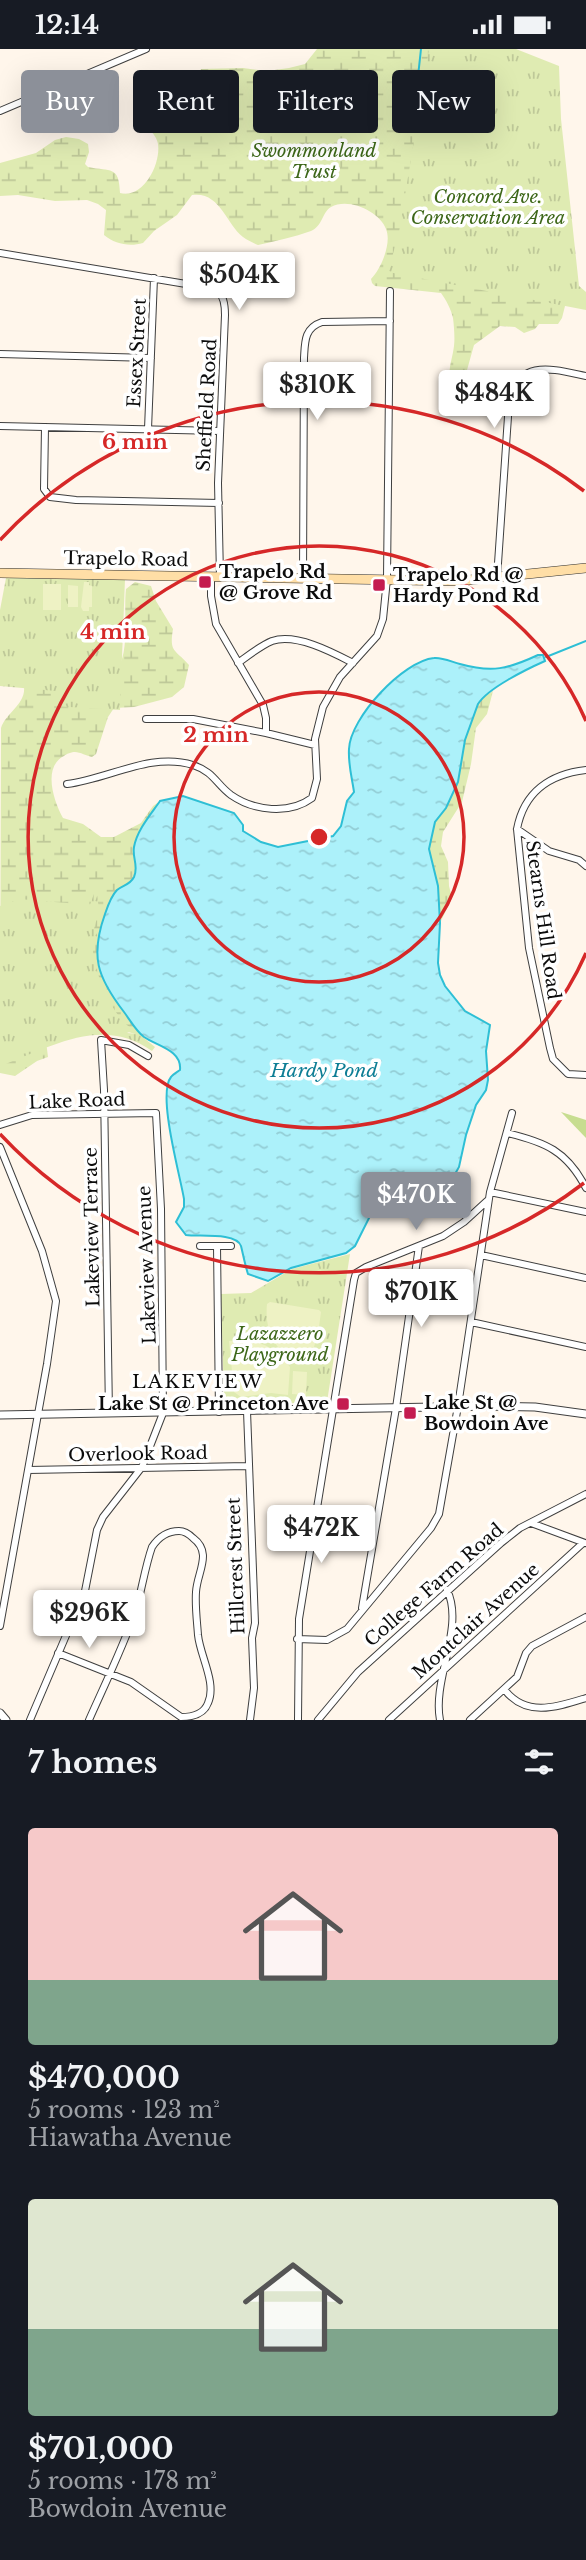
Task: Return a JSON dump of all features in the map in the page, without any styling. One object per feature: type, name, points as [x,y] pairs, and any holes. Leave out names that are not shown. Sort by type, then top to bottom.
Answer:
[{"type":"main road","name":"Trapelo Road","points":[[0,573],[459,581],[586,568]]},
{"type":"street","points":[[0,111],[146,49]]},
{"type":"street","name":"Sheffield Road","points":[[0,253],[214,288],[224,298],[219,503],[215,576],[211,596],[216,624],[263,705],[267,718],[266,733]]},
{"type":"street","name":"Essex Street","points":[[148,429],[155,278]]},
{"type":"street","points":[[67,784],[107,776],[149,762],[192,765],[210,773],[233,796],[260,807],[289,810],[306,802],[315,791],[317,725],[326,699],[340,677],[377,636],[381,626],[387,579],[390,291]]},
{"type":"street","points":[[303,578],[304,358],[307,333],[313,325],[321,322],[390,321]]},
{"type":"street","points":[[0,353],[151,358]]},
{"type":"street","points":[[497,578],[511,391],[522,377],[537,369],[586,376]]},
{"type":"street","points":[[0,426],[220,431]]},
{"type":"street","points":[[45,427],[44,489],[50,497],[219,503]]},
{"type":"street","points":[[238,663],[262,646],[283,639],[304,643],[353,663]]},
{"type":"street","points":[[146,719],[192,719],[315,745]]},
{"type":"street","name":"Stearns Hill Road","points":[[586,770],[564,773],[536,789],[519,817],[517,829],[529,948],[553,1059],[568,1074],[586,1075]]},
{"type":"street","name":"Stearns Hill Road","points":[[517,829],[549,851],[579,860],[586,866]]},
{"type":"street","name":"Lakeview Terrace","points":[[109,1413],[101,1040],[129,1045],[148,1056]]},
{"type":"street","name":"Lake Road","points":[[0,1125],[32,1115],[156,1113]]},
{"type":"street","name":"Lakeview Avenue","points":[[30,1720],[85,1591],[97,1530],[103,1517],[142,1467],[163,1413],[156,1113]]},
{"type":"street","points":[[297,1639],[334,1638],[347,1629],[431,1528],[439,1514],[489,1196],[512,1114]]},
{"type":"street","points":[[506,1133],[554,1149],[574,1168],[586,1188]]},
{"type":"street","points":[[0,1147],[42,1251],[56,1301],[38,1415],[4,1589],[0,1626]]},
{"type":"street","points":[[489,1196],[586,1212]]},
{"type":"street","points":[[298,1720],[297,1639],[356,1273],[453,1230],[489,1196]]},
{"type":"street","points":[[200,1246],[230,1245]]},
{"type":"street","points":[[217,1246],[219,1412]]},
{"type":"street","points":[[362,1609],[396,1408],[419,1246]]},
{"type":"street","points":[[481,1255],[586,1278]]},
{"type":"street","points":[[471,1322],[586,1347]]},
{"type":"street","points":[[0,1415],[458,1406],[535,1407],[586,1415]]},
{"type":"street","name":"Hillcrest Street","points":[[247,1411],[255,1623],[252,1638],[254,1688],[250,1720]]},
{"type":"street","name":"Overlook Road","points":[[28,1470],[248,1466]]},
{"type":"street","name":"College Farm Road","points":[[318,1720],[358,1672],[510,1535],[586,1494]]},
{"type":"street","points":[[531,1523],[584,1543]]},
{"type":"street","points":[[58,1653],[110,1672],[131,1682],[181,1717],[197,1714],[208,1704],[210,1688],[199,1645],[196,1590],[204,1556],[198,1543],[181,1531],[169,1533],[152,1546],[135,1611],[110,1672],[89,1720]]},
{"type":"street","name":"Montclair Avenue","points":[[389,1720],[584,1543]]},
{"type":"street","points":[[440,1720],[439,1702],[453,1610],[447,1590]]},
{"type":"street","points":[[470,1720],[517,1677],[526,1653],[532,1646],[586,1617]]},
{"type":"street","points":[[505,1689],[515,1701],[535,1707],[562,1705],[586,1698]]},
{"type":"street","points":[[0,1713],[6,1720]]},
{"type":"green space","name":"Swommonland Trust","points":[[317,49],[493,49],[566,302],[558,324],[539,324],[535,329],[524,333],[515,327],[500,326],[474,345],[462,388],[458,392],[453,387],[450,376],[454,336],[453,318],[448,305],[441,293],[375,286],[372,283],[371,279],[378,269],[388,241],[383,223],[363,208],[338,204],[328,209],[315,229],[258,245],[237,231],[216,203],[202,195],[192,195],[177,215],[154,231],[143,243],[127,245],[104,235],[106,210],[98,204],[87,200],[55,201],[18,195],[0,196],[0,163],[36,153],[55,140],[66,137],[88,144],[89,152],[85,164],[88,167],[112,171],[118,178],[120,193],[129,193],[143,185],[154,169],[158,144],[152,133],[239,133],[239,70],[201,69],[259,70],[253,70],[253,133],[378,133],[378,70],[274,70],[305,64]]},
{"type":"green space","name":"Concord Ave. Conservation Area","points":[[429,49],[516,49],[559,66],[561,119],[579,286],[586,292],[586,310],[388,272],[399,232],[415,133],[495,133],[495,70],[426,70]]},
{"type":"green space","points":[[6,578],[125,579],[120,710],[53,706],[56,691],[0,686],[0,610]]},
{"type":"green space","points":[[84,582],[89,582],[92,586],[92,607],[89,607],[89,611],[83,611],[81,607]]},
{"type":"green space","points":[[135,582],[151,586],[156,601],[173,629],[173,647],[189,665],[184,687],[172,697],[134,707],[114,708],[108,717],[96,754],[92,757],[72,752],[57,761],[53,768],[52,785],[63,818],[83,824],[101,837],[114,837],[141,823],[160,801],[137,836],[134,847],[135,873],[131,882],[117,894],[99,934],[100,966],[105,981],[121,1009],[142,1036],[118,1029],[45,1033],[48,1057],[15,1076],[0,1073],[1,728],[22,698],[24,687],[115,673],[120,665],[125,644],[126,589]]},
{"type":"green space","points":[[43,584],[61,584],[61,610],[43,610]]},
{"type":"green space","points":[[68,585],[78,586],[78,607],[68,607]]},
{"type":"green space","points":[[493,691],[487,714],[476,728],[462,802],[443,832],[441,846],[448,862],[452,898],[440,923],[438,886],[429,849],[435,822],[446,808],[458,782],[465,740],[478,704]]},
{"type":"green space","points":[[96,888],[100,916],[94,929],[98,937],[93,952],[97,972],[119,1017],[134,1030],[127,1033],[139,1034],[155,1047],[152,1051],[114,1035],[95,1035],[57,1043],[0,1066],[0,906],[19,899],[90,905]]},
{"type":"green space","points":[[561,1112],[586,1120],[586,1138]]},
{"type":"green space","name":"Lazazzero Playground","points":[[350,1254],[327,1402],[264,1404],[224,1400],[221,1294],[251,1293],[292,1269]]},
{"type":"green space","points":[[270,1302],[321,1312],[318,1334],[309,1363],[289,1356],[275,1343],[268,1325],[267,1304]]},
{"type":"green space","points":[[229,1341],[257,1343],[276,1352],[290,1367],[288,1395],[271,1393],[241,1397],[234,1392]]},
{"type":"green space","points":[[293,1371],[307,1372],[306,1395],[292,1394]]},
{"type":"water","name":"Hardy Pond","points":[[543,655],[545,661],[499,685],[478,704],[465,740],[458,782],[446,808],[435,822],[429,849],[438,886],[440,975],[445,986],[465,1011],[490,1025],[486,1051],[486,1090],[476,1105],[459,1167],[455,1174],[432,1190],[423,1194],[414,1187],[408,1187],[384,1211],[371,1214],[355,1246],[346,1253],[291,1268],[268,1281],[248,1274],[238,1242],[225,1237],[186,1235],[176,1222],[184,1207],[184,1199],[168,1117],[167,1086],[172,1076],[180,1070],[180,1063],[168,1049],[144,1037],[136,1029],[108,988],[99,966],[97,954],[100,929],[113,895],[134,877],[134,847],[138,834],[160,801],[183,796],[234,813],[243,825],[243,831],[261,842],[278,847],[333,836],[341,826],[347,801],[354,792],[349,755],[352,736],[368,707],[394,680],[421,661],[434,658],[491,669],[518,664]]},
{"type":"waterway","points":[[419,70],[421,49]]},
{"type":"waterway","points":[[546,657],[586,641]]},
{"type":"place","name":"Trapelo Rd @ Grove Rd","points":[[205,582]]},
{"type":"place","name":"Trapelo Rd @ Hardy Pond Rd","points":[[379,585]]},
{"type":"place","name":"Lake St @ Princeton Ave","points":[[343,1404]]},
{"type":"place","name":"Lake St @ Bowdoin Ave","points":[[410,1413]]},
{"type":"district","name":"LAKEVIEW","points":[[198,1381]]}]
